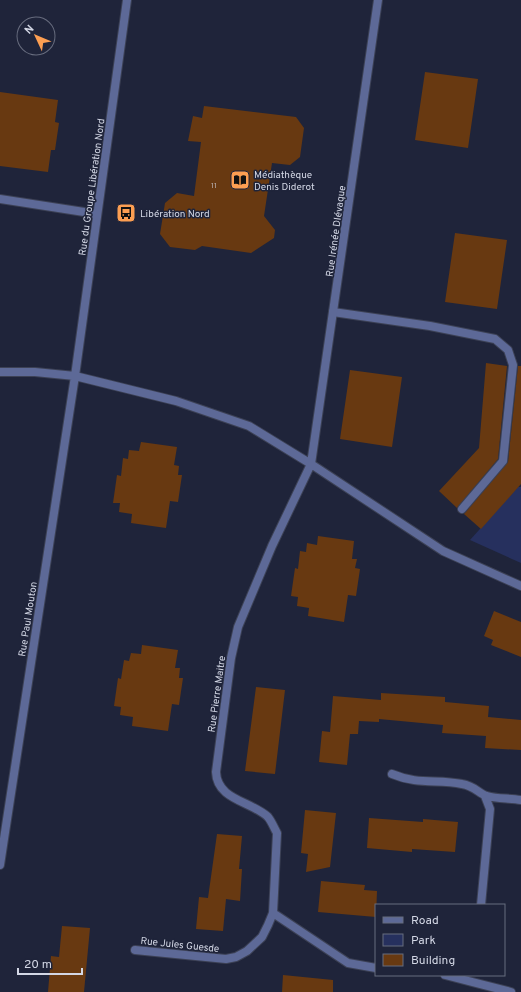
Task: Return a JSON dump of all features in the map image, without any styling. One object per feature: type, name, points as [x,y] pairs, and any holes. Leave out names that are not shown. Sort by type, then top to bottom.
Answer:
[{"type":"street","name":"Rue du Groupe Libération Nord","points":[[75,376],[127,0]]},
{"type":"street","name":"Rue Irénée Dlévaque","points":[[311,464],[378,0]]},
{"type":"street","points":[[0,199],[97,214]]},
{"type":"street","points":[[333,312],[430,326],[496,339],[508,350],[513,365],[503,461],[462,509]]},
{"type":"street","points":[[0,372],[35,372],[75,376],[176,401],[249,426],[311,464],[444,551],[521,586]]},
{"type":"street","name":"Rue Paul Mouton","points":[[0,866],[2,833],[75,376]]},
{"type":"street","name":"Rue Pierre Maitre","points":[[273,913],[277,834],[267,817],[225,793],[216,780],[216,772],[231,658],[238,627],[272,546],[311,464]]},
{"type":"street","points":[[392,774],[404,779],[420,782],[461,783],[471,785],[485,796],[490,809],[481,904]]},
{"type":"street","points":[[485,796],[521,800]]},
{"type":"street","points":[[273,913],[348,964],[375,968]]},
{"type":"street","name":"Rue Jules Guesde","points":[[135,950],[226,959],[236,957],[247,951],[262,937],[273,913]]},
{"type":"street","points":[[455,976],[474,978],[511,992]]},
{"type":"green space","points":[[518,487],[521,487],[521,563],[470,540]]},
{"type":"building","points":[[425,72],[478,79],[468,148],[415,140]]},
{"type":"building","points":[[0,92],[58,100],[55,122],[59,123],[55,150],[51,150],[48,172],[0,166]]},
{"type":"building","name":"Médiathèque Denis Diderot","points":[[204,106],[296,117],[304,128],[300,157],[290,165],[272,163],[264,216],[275,230],[274,238],[251,253],[202,246],[195,250],[170,247],[160,234],[165,203],[177,193],[194,196],[201,142],[188,141],[193,116],[202,118]]},
{"type":"building","points":[[455,233],[507,240],[497,309],[445,302]]},
{"type":"building","points":[[486,363],[507,366],[498,459],[457,508],[439,491],[479,448]]},
{"type":"building","points":[[518,366],[521,366],[521,484],[481,529],[464,514],[508,462]]},
{"type":"building","points":[[350,370],[402,377],[392,447],[340,439]]},
{"type":"building","points":[[141,442],[177,447],[174,465],[179,466],[178,475],[182,475],[178,502],[170,501],[166,528],[131,523],[132,514],[119,512],[120,503],[113,503],[117,475],[121,476],[123,458],[128,459],[129,450],[139,451]]},
{"type":"building","points":[[318,536],[354,541],[352,559],[357,559],[355,568],[360,569],[356,596],[348,595],[344,622],[308,616],[309,608],[297,606],[298,597],[291,596],[295,568],[298,569],[300,551],[306,552],[307,543],[317,545]]},
{"type":"building","points":[[494,611],[521,622],[521,657],[491,645],[493,640],[484,636]]},
{"type":"building","points":[[142,645],[178,650],[175,668],[180,668],[179,678],[183,678],[179,705],[172,704],[168,731],[132,726],[133,717],[120,715],[121,707],[114,706],[118,678],[121,679],[124,660],[129,661],[131,653],[141,654]]},
{"type":"building","points":[[256,687],[285,690],[275,774],[245,771]]},
{"type":"building","points":[[381,693],[445,697],[445,702],[489,706],[488,717],[521,720],[521,750],[485,748],[486,736],[442,733],[443,725],[379,719],[379,722],[359,721],[358,734],[350,734],[347,765],[319,762],[322,731],[330,732],[333,696],[381,700]]},
{"type":"building","points":[[305,810],[336,813],[330,867],[306,872],[308,854],[301,853]]},
{"type":"building","points":[[369,818],[423,822],[423,819],[458,822],[455,852],[412,849],[412,852],[367,848]]},
{"type":"building","points":[[217,834],[242,836],[239,869],[242,869],[240,901],[226,899],[223,931],[196,929],[199,897],[208,898]]},
{"type":"building","points":[[321,881],[365,885],[364,890],[377,891],[375,917],[318,912]]},
{"type":"building","points":[[62,926],[90,928],[84,992],[48,992],[51,956],[59,957]]},
{"type":"building","points":[[283,975],[333,980],[333,992],[282,992]]},
{"type":"place","name":"Médiathèque Denis Diderot","points":[[240,180]]},
{"type":"place","name":"Libération Nord","points":[[126,213]]}]
